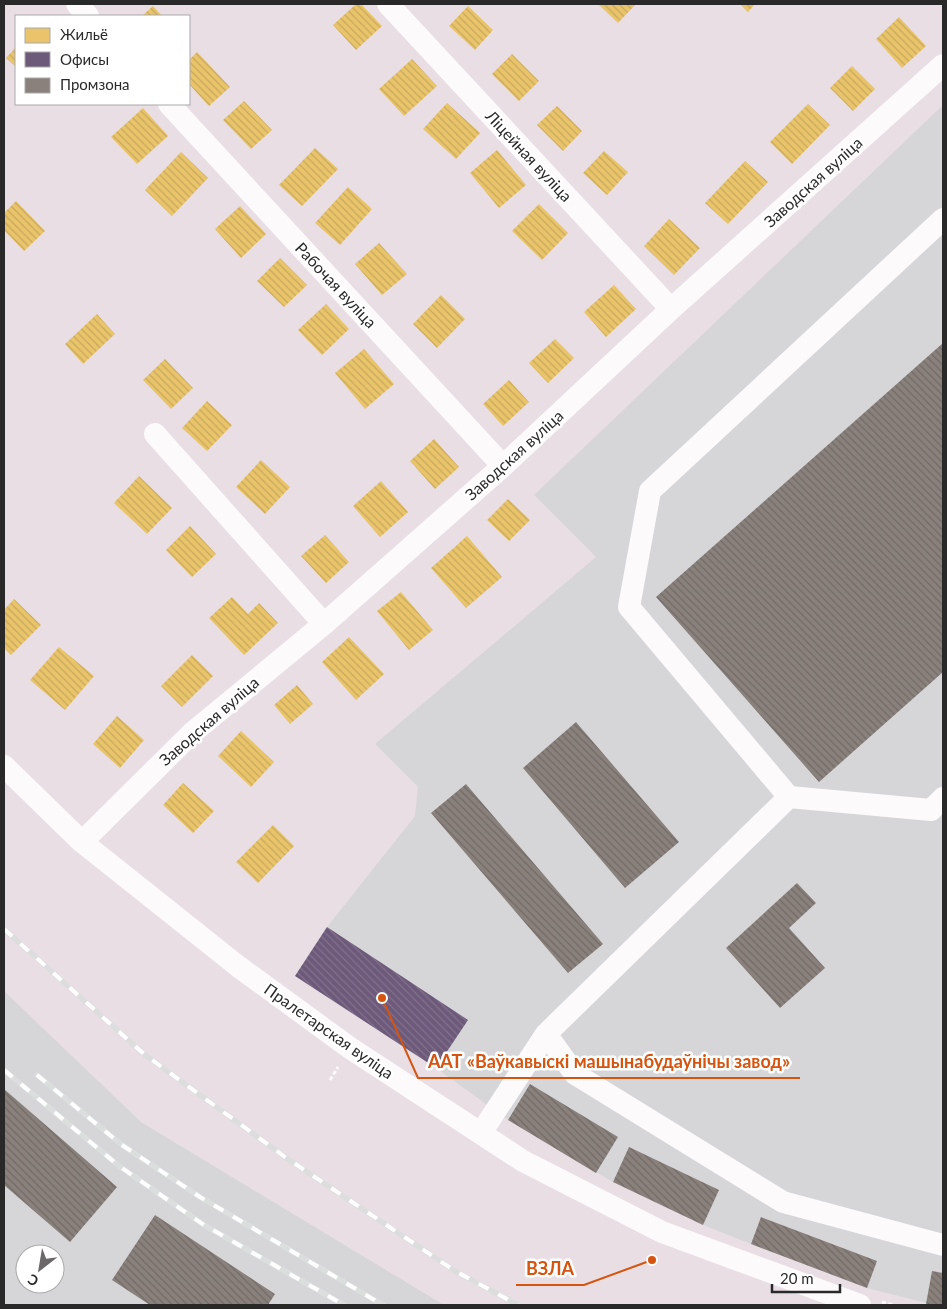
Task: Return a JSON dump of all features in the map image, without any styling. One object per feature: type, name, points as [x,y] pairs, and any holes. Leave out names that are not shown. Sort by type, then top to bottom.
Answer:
[{"type":"street","points":[[77,4],[87,15]]},
{"type":"street","name":"Ліцейная вуліца","points":[[388,4],[671,309]]},
{"type":"street","name":"Заводская вуліца","points":[[82,842],[192,733],[324,624],[503,466],[671,309],[943,65]]},
{"type":"street","name":"Рабочая вуліца","points":[[170,105],[503,466]]},
{"type":"street","points":[[943,219],[650,491],[629,607],[789,797],[931,810],[943,798]]},
{"type":"street","points":[[155,434],[324,624]]},
{"type":"street","name":"Пралетарская вуліца","points":[[4,766],[82,842],[238,967],[350,1048],[523,1161],[662,1232],[868,1303]]},
{"type":"street","points":[[481,1133],[546,1034],[789,797]]},
{"type":"street","points":[[546,1034],[575,1074],[783,1202],[943,1245]]},
{"type":"path","points":[[868,1303],[893,1305]]},
{"type":"shaded area","points":[[943,105],[943,1305],[934,1305],[867,1288],[751,1244],[703,1225],[613,1182],[508,1120],[436,1068],[295,976],[327,927],[415,816],[418,787],[375,744],[596,557],[534,495]]},
{"type":"shaded area","points":[[4,991],[141,1122],[444,1305],[4,1305]]},
{"type":"building: Жильё","points":[[356,4],[361,4],[382,26],[356,50],[333,25]]},
{"type":"building: Жильё","points":[[598,4],[636,4],[618,23]]},
{"type":"building: Жильё","points":[[740,4],[755,4],[748,12]]},
{"type":"building: Жильё","points":[[153,6],[161,15],[143,15]]},
{"type":"building: Жильё","points":[[468,6],[493,30],[475,50],[449,26]]},
{"type":"building: Жильё","points":[[899,17],[926,46],[902,68],[876,39]]},
{"type":"building: Жильё","points":[[15,48],[15,66],[6,58]]},
{"type":"building: Жильё","points":[[197,52],[230,87],[209,106],[190,85],[190,59]]},
{"type":"building: Жильё","points":[[512,54],[539,81],[519,101],[492,74]]},
{"type":"building: Жильё","points":[[412,59],[437,86],[404,116],[379,89]]},
{"type":"building: Жильё","points":[[852,66],[875,89],[853,111],[830,88]]},
{"type":"building: Жильё","points":[[244,101],[272,130],[251,149],[223,120]]},
{"type":"building: Жильё","points":[[447,103],[480,133],[456,159],[423,129]]},
{"type":"building: Жильё","points":[[808,104],[830,125],[792,164],[770,142]]},
{"type":"building: Жильё","points":[[557,106],[582,131],[563,151],[537,125]]},
{"type":"building: Жильё","points":[[143,108],[168,136],[137,164],[111,137]]},
{"type":"building: Жильё","points":[[315,148],[338,169],[302,206],[279,185]]},
{"type":"building: Жильё","points":[[497,150],[526,185],[499,208],[470,173]]},
{"type":"building: Жильё","points":[[604,151],[628,172],[607,195],[583,173]]},
{"type":"building: Жильё","points":[[181,152],[208,178],[172,216],[145,190]]},
{"type":"building: Жильё","points":[[745,161],[768,182],[728,224],[705,203]]},
{"type":"building: Жильё","points":[[348,187],[372,209],[340,245],[315,223]]},
{"type":"building: Жильё","points":[[16,201],[45,231],[24,251],[4,230],[4,213]]},
{"type":"building: Жильё","points":[[539,204],[568,233],[542,260],[512,231]]},
{"type":"building: Жильё","points":[[240,206],[266,234],[241,258],[215,229]]},
{"type":"building: Жильё","points":[[669,219],[700,248],[674,275],[644,246]]},
{"type":"building: Жильё","points":[[379,243],[407,274],[382,295],[355,264]]},
{"type":"building: Жильё","points":[[280,258],[307,285],[284,307],[257,281]]},
{"type":"building: Жильё","points":[[614,285],[636,309],[606,337],[584,312]]},
{"type":"building: Жильё","points":[[441,295],[465,319],[437,348],[413,324]]},
{"type":"building: Жильё","points":[[326,304],[349,329],[322,355],[298,330]]},
{"type":"building: Жильё","points":[[97,314],[115,334],[83,364],[65,344]]},
{"type":"building: Жильё","points":[[555,339],[574,358],[548,383],[529,363]]},
{"type":"building: Жильё","points":[[364,349],[394,384],[365,409],[335,373]]},
{"type":"building: Жильё","points":[[165,359],[193,388],[171,409],[143,380]]},
{"type":"building: Жильё","points":[[509,380],[529,402],[503,426],[483,404]]},
{"type":"building: Жильё","points":[[207,401],[232,425],[207,451],[182,428]]},
{"type":"building: Жильё","points":[[434,439],[459,467],[435,489],[410,461]]},
{"type":"building: Жильё","points":[[261,460],[290,487],[265,514],[236,487]]},
{"type":"building: Жильё","points":[[139,476],[172,508],[147,534],[114,503]]},
{"type":"building: Жильё","points":[[381,481],[408,512],[380,537],[353,506]]},
{"type":"building: Жильё","points":[[508,499],[530,520],[509,541],[487,520]]},
{"type":"building: Жильё","points":[[190,526],[216,554],[192,577],[166,550]]},
{"type":"building: Жильё","points":[[325,535],[349,562],[326,583],[301,556]]},
{"type":"building: Жильё","points":[[467,536],[502,577],[466,608],[431,568]]},
{"type":"building: Жильё","points":[[401,592],[433,630],[409,650],[377,611]]},
{"type":"building: Жильё","points":[[232,597],[248,614],[259,603],[278,623],[244,655],[209,618]]},
{"type":"building: Жильё","points":[[14,599],[41,625],[11,655],[4,648],[4,610]]},
{"type":"building: Жильё","points":[[349,637],[384,674],[356,700],[322,662]]},
{"type":"building: Жильё","points":[[59,647],[94,676],[65,710],[30,680]]},
{"type":"building: Жильё","points":[[192,655],[213,676],[182,707],[161,686]]},
{"type":"building: Жильё","points":[[297,685],[313,704],[290,724],[274,705]]},
{"type":"building: Жильё","points":[[117,716],[144,740],[120,768],[93,744]]},
{"type":"building: Жильё","points":[[241,731],[274,762],[251,787],[218,756]]},
{"type":"building: Жильё","points":[[183,783],[214,811],[193,833],[163,805]]},
{"type":"building: Жильё","points":[[273,825],[294,846],[258,883],[236,862]]},
{"type":"building: Офисы","points":[[327,927],[468,1020],[436,1068],[295,976]]},
{"type":"building: Промзона","points":[[943,343],[943,672],[819,782],[656,597]]},
{"type":"building: Промзона","points":[[576,722],[679,842],[625,888],[523,768]]},
{"type":"building: Промзона","points":[[466,784],[603,944],[568,973],[431,813]]},
{"type":"building: Промзона","points":[[797,883],[816,903],[789,928],[825,968],[780,1008],[726,948]]},
{"type":"building: Промзона","points":[[530,1084],[618,1137],[596,1173],[508,1120]]},
{"type":"building: Промзона","points":[[4,1089],[117,1187],[70,1242],[4,1185]]},
{"type":"building: Промзона","points":[[629,1147],[719,1190],[703,1225],[613,1182]]},
{"type":"building: Промзона","points":[[155,1215],[275,1294],[268,1305],[150,1305],[112,1280]]},
{"type":"building: Промзона","points":[[761,1217],[877,1261],[867,1288],[751,1244]]},
{"type":"building: Промзона","points":[[932,1271],[943,1273],[943,1305],[926,1304]]},
{"type":"railway","points":[[4,929],[144,1054],[285,1157],[455,1271],[518,1305]]},
{"type":"railway","points":[[4,1070],[119,1166],[204,1225],[344,1305]]},
{"type":"railway","points":[[37,1075],[122,1145],[200,1197],[383,1305]]},
{"type":"place","name":"ААТ «Ваўкавыскі машынабудаўнічы завод»","points":[[382,998]]},
{"type":"place","name":"ВЗЛА","points":[[652,1260]]}]
